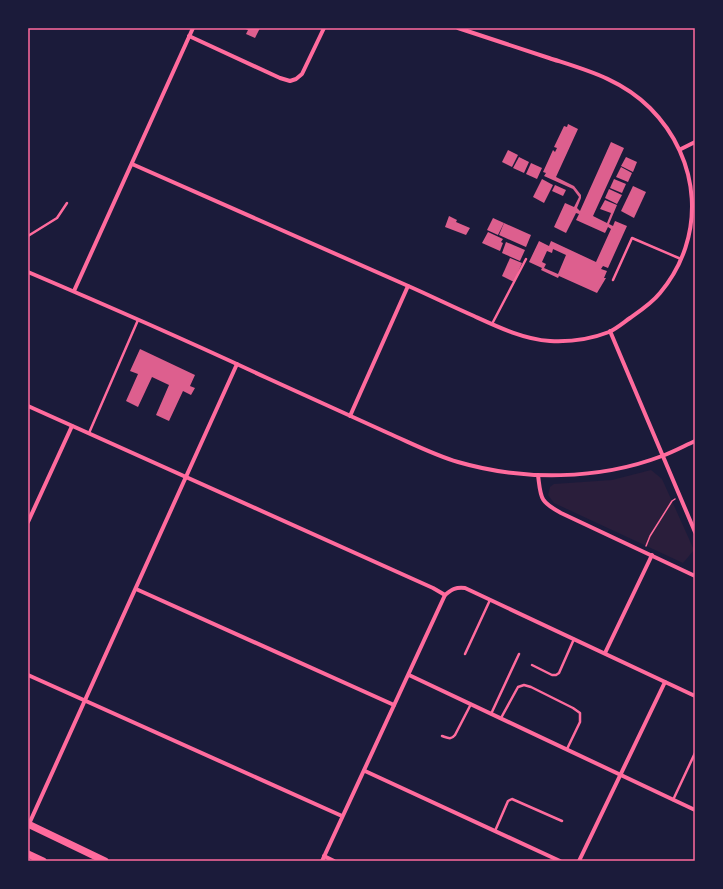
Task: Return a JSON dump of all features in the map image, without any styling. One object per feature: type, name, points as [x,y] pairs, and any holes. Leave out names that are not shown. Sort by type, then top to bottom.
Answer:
[{"type":"main road","points":[[28,824],[105,861]]},
{"type":"main road","points":[[28,854],[43,861]]},
{"type":"street","points":[[74,291],[193,28]]},
{"type":"street","points":[[189,36],[263,71],[290,81],[296,80],[302,74],[324,28]]},
{"type":"street","points":[[132,164],[408,286],[492,325],[523,336],[550,341],[578,340],[610,331],[648,305],[661,293],[679,265],[689,236],[693,204],[692,185],[680,149],[666,124],[630,90],[606,77],[458,28]]},
{"type":"street","points":[[680,149],[695,142]]},
{"type":"street","points":[[28,272],[74,291],[422,448],[457,462],[501,471],[538,475],[574,474],[603,471],[648,461],[663,456],[695,441]]},
{"type":"street","points":[[350,416],[408,286]]},
{"type":"street","points":[[610,331],[695,532]]},
{"type":"street","points":[[28,824],[136,589],[236,364]]},
{"type":"street","points":[[28,406],[433,588],[445,595]]},
{"type":"street","points":[[28,522],[72,426]]},
{"type":"street","points":[[538,475],[541,496],[546,505],[695,576]]},
{"type":"street","points":[[605,653],[652,555]]},
{"type":"street","points":[[322,861],[342,816],[365,771],[394,704],[409,675],[445,595],[457,587],[465,588],[490,599],[695,696]]},
{"type":"street","points":[[136,589],[394,704]]},
{"type":"street","points":[[28,675],[342,816]]},
{"type":"street","points":[[409,675],[695,810]]},
{"type":"street","points":[[579,861],[665,682]]},
{"type":"street","points":[[365,771],[560,861]]},
{"type":"street","points":[[324,856],[334,861]]},
{"type":"lane","points":[[28,236],[57,218],[66,203]]},
{"type":"lane","points":[[613,280],[632,238],[681,259]]},
{"type":"lane","points":[[492,325],[526,259]]},
{"type":"lane","points":[[89,434],[138,320]]},
{"type":"lane","points":[[465,654],[490,599]]},
{"type":"lane","points":[[532,666],[552,675],[556,675],[559,673],[574,638]]},
{"type":"lane","points":[[491,714],[519,654]]},
{"type":"lane","points":[[500,718],[518,687],[524,685],[531,687],[580,713],[580,722],[568,749]]},
{"type":"lane","points":[[442,736],[449,739],[455,735],[471,704]]},
{"type":"lane","points":[[673,800],[695,753]]},
{"type":"lane","points":[[495,831],[508,801],[512,799],[562,821]]},
{"type":"path","points":[[645,552],[650,536],[672,501],[680,497]]},
{"type":"shaded area","points":[[651,470],[662,479],[694,550],[683,563],[554,503],[548,495],[550,487],[554,484],[612,480]]},
{"type":"building","points":[[243,28],[260,28],[255,38],[246,34],[248,30]]},
{"type":"building","points":[[568,124],[578,129],[556,177],[574,186],[581,195],[577,208],[580,211],[611,142],[624,148],[593,216],[607,223],[611,213],[600,209],[605,200],[617,205],[609,224],[613,226],[615,221],[627,226],[608,268],[603,266],[601,269],[607,271],[604,278],[606,278],[597,293],[559,276],[558,278],[541,270],[542,268],[529,262],[539,241],[549,246],[551,241],[596,262],[611,229],[608,227],[605,233],[576,220],[579,214],[576,213],[566,233],[554,227],[565,203],[574,207],[579,197],[573,189],[544,176],[546,173],[543,172],[553,150],[555,152],[557,148],[554,147],[564,126],[567,127]],"holes":[[[553,249],[566,255],[558,274],[544,268],[546,264],[542,262],[547,251],[552,253]]]},
{"type":"building","points":[[508,150],[518,155],[512,167],[502,162]]},
{"type":"building","points":[[519,157],[529,162],[524,173],[513,168]]},
{"type":"building","points":[[626,157],[637,162],[633,172],[621,166]]},
{"type":"building","points":[[531,163],[542,168],[537,179],[526,174]]},
{"type":"building","points":[[621,167],[632,173],[628,182],[616,177]]},
{"type":"building","points":[[542,179],[553,185],[544,203],[533,197]]},
{"type":"building","points":[[614,179],[626,184],[622,193],[610,188]]},
{"type":"building","points":[[555,185],[566,190],[563,196],[552,191]]},
{"type":"building","points":[[633,186],[646,192],[634,218],[621,211]]},
{"type":"building","points":[[609,189],[622,195],[617,204],[605,198]]},
{"type":"building","points":[[449,216],[457,220],[456,222],[470,228],[466,235],[445,227]]},
{"type":"building","points":[[493,218],[504,223],[498,235],[487,230]]},
{"type":"building","points":[[504,223],[531,235],[526,247],[499,235]]},
{"type":"building","points":[[488,232],[503,239],[501,242],[503,243],[500,251],[482,243]]},
{"type":"building","points":[[506,242],[525,250],[520,261],[502,253]]},
{"type":"building","points":[[510,258],[522,263],[514,282],[502,276]]},
{"type":"building","points":[[140,349],[195,375],[190,386],[195,388],[191,395],[183,391],[169,421],[156,415],[169,385],[152,377],[138,407],[126,401],[138,374],[130,371]]}]
